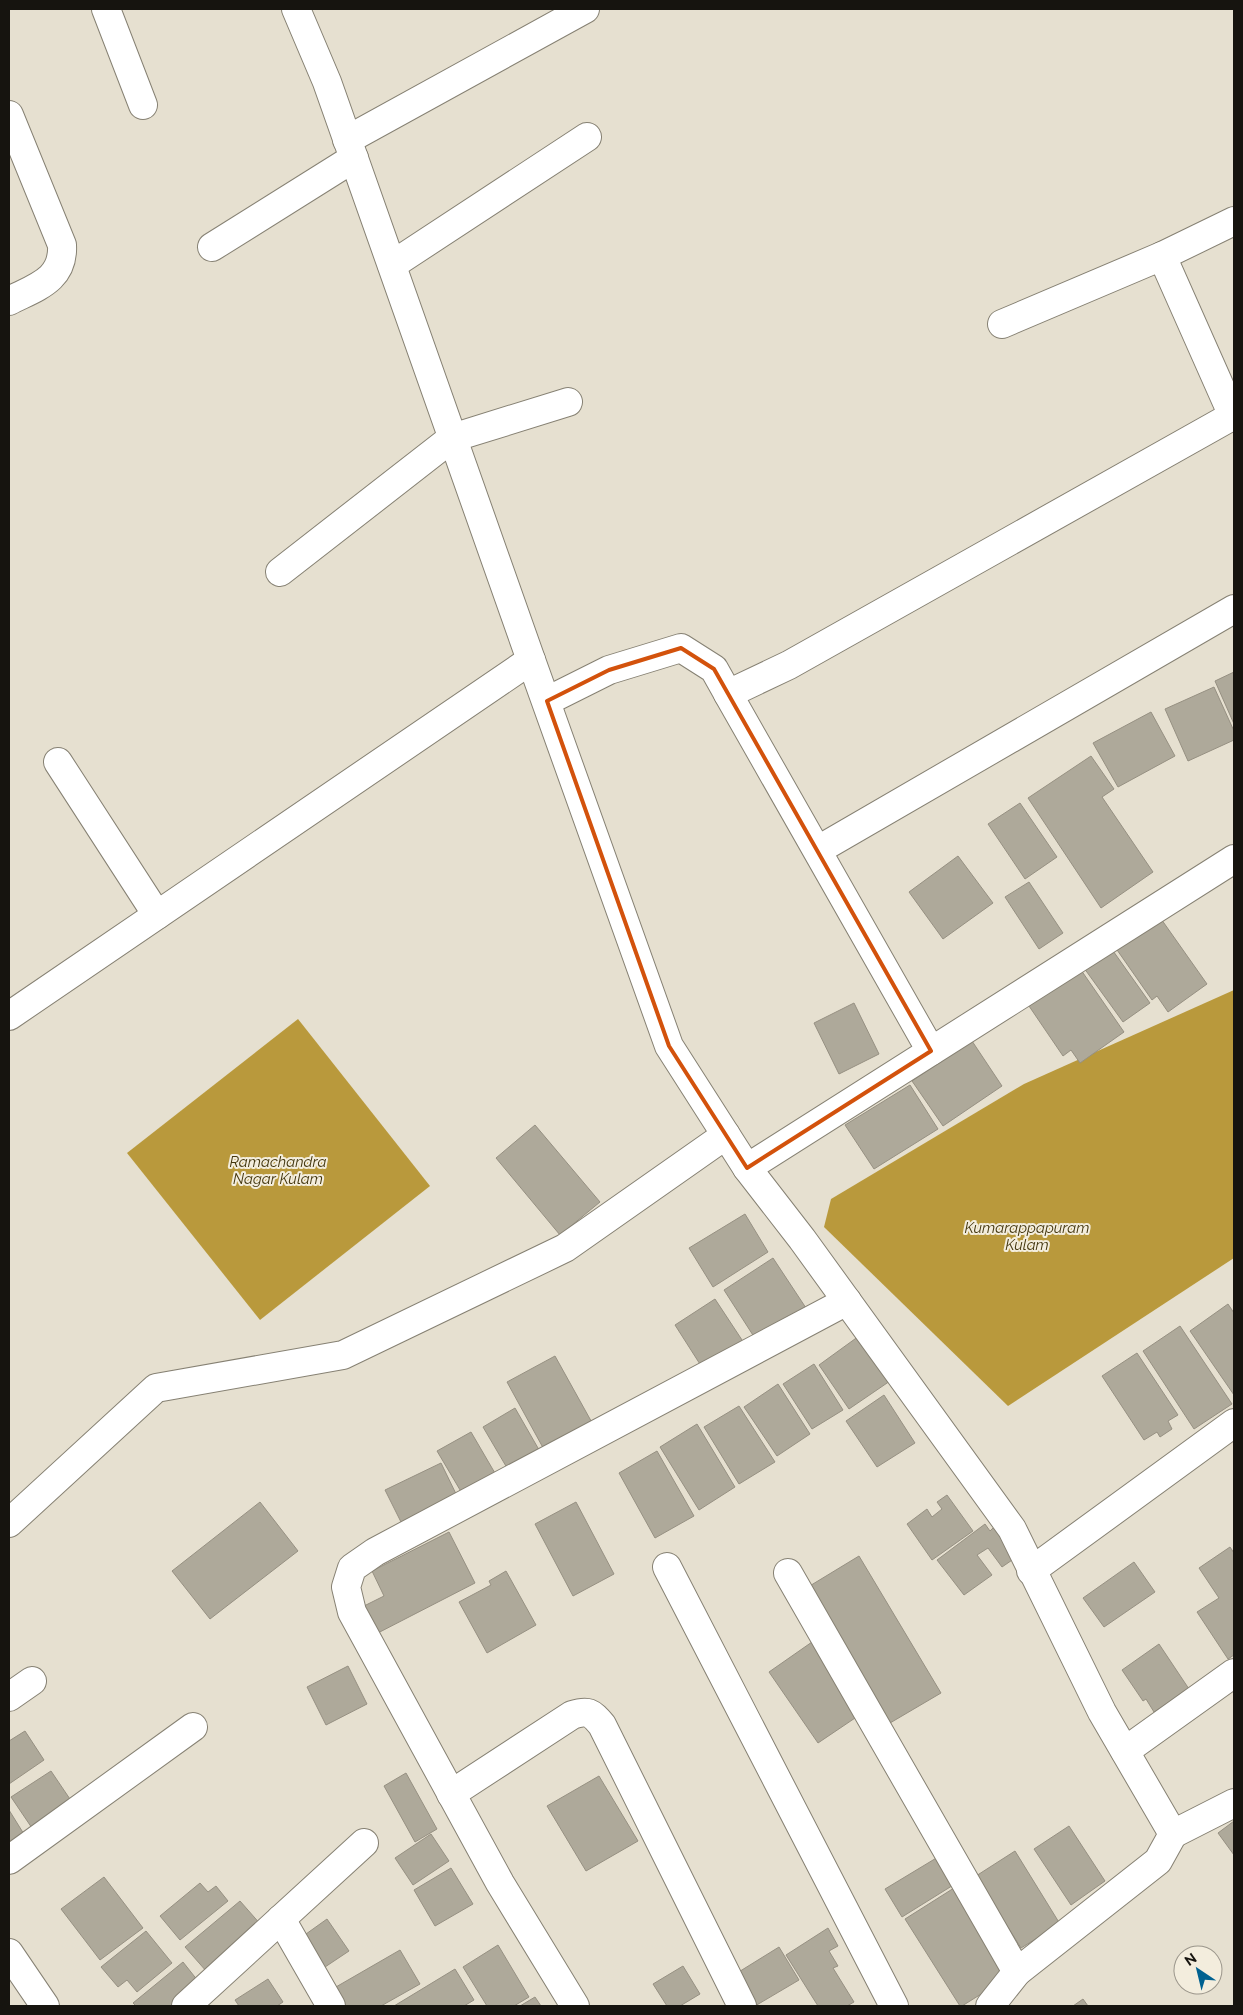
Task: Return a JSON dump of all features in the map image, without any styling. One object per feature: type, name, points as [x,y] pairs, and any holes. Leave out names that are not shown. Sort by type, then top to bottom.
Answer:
[{"type":"street","points":[[106,9],[143,105]]},
{"type":"street","points":[[296,9],[327,82],[669,1046],[747,1168],[847,1301],[1012,1530],[1102,1712],[1173,1834]]},
{"type":"street","points":[[212,248],[350,149],[585,9]]},
{"type":"street","points":[[9,115],[62,245],[63,259],[57,271],[48,281],[9,301]]},
{"type":"street","points":[[392,265],[587,137]]},
{"type":"street","points":[[1002,324],[1162,256],[1234,221]]},
{"type":"street","points":[[728,694],[789,665],[1234,415],[1162,256]]},
{"type":"street","points":[[280,572],[452,438],[568,402]]},
{"type":"street","points":[[818,850],[1234,609]]},
{"type":"street","points":[[546,701],[609,670],[680,648],[714,669],[931,1051]]},
{"type":"street","points":[[9,1016],[531,660]]},
{"type":"street","points":[[58,762],[157,915]]},
{"type":"street","points":[[747,1168],[1234,859]]},
{"type":"street","points":[[9,1523],[156,1388],[343,1355],[565,1248],[726,1135]]},
{"type":"street","points":[[575,2006],[500,1883],[352,1612],[346,1587],[352,1568],[375,1552],[847,1301]]},
{"type":"street","points":[[1031,1571],[1234,1423]]},
{"type":"street","points":[[667,1567],[894,2006]]},
{"type":"street","points":[[788,1573],[1017,1972]]},
{"type":"street","points":[[1125,1751],[1234,1673]]},
{"type":"street","points":[[9,1696],[32,1681]]},
{"type":"street","points":[[451,1794],[572,1715],[583,1711],[593,1714],[602,1725],[742,2006]]},
{"type":"street","points":[[9,1860],[193,1727]]},
{"type":"street","points":[[990,2006],[1017,1972],[1158,1861],[1173,1834],[1234,1803]]},
{"type":"street","points":[[186,2006],[364,1843]]},
{"type":"street","points":[[281,1919],[331,2006]]},
{"type":"street","points":[[9,1952],[45,2006]]},
{"type":"highlighted area","points":[[681,648],[714,669],[931,1051],[747,1168],[669,1046],[547,701],[609,670]]},
{"type":"water","name":"Kumarappapuram Kulam","points":[[1234,990],[1234,1258],[1008,1406],[824,1227],[831,1199],[1024,1084]]},
{"type":"water","name":"Ramachandra Nagar Kulam","points":[[298,1019],[430,1186],[260,1320],[127,1153]]},
{"type":"building","points":[[1234,672],[1234,724],[1215,681]]},
{"type":"building","points":[[1214,687],[1234,731],[1234,740],[1188,761],[1165,709]]},
{"type":"building","points":[[1151,712],[1175,756],[1118,787],[1093,743]]},
{"type":"building","points":[[1091,756],[1114,789],[1102,797],[1153,872],[1101,908],[1028,798]]},
{"type":"building","points":[[1020,803],[1057,857],[1025,879],[988,824]]},
{"type":"building","points":[[958,856],[993,903],[943,939],[909,892]]},
{"type":"building","points":[[1029,882],[1063,933],[1039,949],[1005,897]]},
{"type":"building","points":[[1159,916],[1207,984],[1168,1012],[1157,996],[1152,1000],[1115,947]]},
{"type":"building","points":[[1111,948],[1150,1003],[1123,1022],[1084,968]]},
{"type":"building","points":[[1081,970],[1124,1032],[1080,1063],[1071,1050],[1063,1056],[1029,1006]]},
{"type":"building","points":[[854,1003],[879,1054],[839,1074],[814,1023]]},
{"type":"building","points":[[972,1041],[1002,1086],[943,1126],[912,1081]]},
{"type":"building","points":[[910,1085],[938,1129],[874,1169],[845,1125]]},
{"type":"building","points":[[535,1125],[600,1202],[560,1235],[496,1158]]},
{"type":"building","points":[[745,1214],[768,1252],[713,1287],[689,1248]]},
{"type":"building","points":[[773,1258],[808,1311],[758,1343],[724,1290]]},
{"type":"building","points":[[715,1299],[746,1346],[705,1372],[675,1325]]},
{"type":"building","points":[[1228,1304],[1234,1313],[1234,1395],[1190,1331]]},
{"type":"building","points":[[1180,1326],[1232,1404],[1194,1429],[1143,1351]]},
{"type":"building","points":[[859,1336],[890,1381],[849,1409],[819,1365]]},
{"type":"building","points":[[1137,1353],[1178,1415],[1168,1421],[1172,1429],[1160,1437],[1157,1432],[1144,1440],[1102,1376]]},
{"type":"building","points":[[555,1356],[595,1428],[547,1455],[507,1382]]},
{"type":"building","points":[[814,1364],[843,1410],[812,1429],[783,1384]]},
{"type":"building","points":[[778,1384],[810,1434],[777,1456],[744,1407]]},
{"type":"building","points":[[884,1395],[915,1443],[877,1467],[846,1421]]},
{"type":"building","points":[[739,1406],[775,1462],[739,1484],[704,1427]]},
{"type":"building","points":[[515,1408],[542,1455],[510,1473],[483,1427]]},
{"type":"building","points":[[697,1424],[735,1487],[699,1510],[660,1447]]},
{"type":"building","points":[[471,1432],[499,1480],[466,1500],[437,1451]]},
{"type":"building","points":[[657,1451],[694,1516],[655,1538],[619,1473]]},
{"type":"building","points":[[441,1463],[459,1500],[404,1528],[385,1490]]},
{"type":"building","points":[[947,1495],[973,1531],[932,1560],[907,1524],[927,1509],[932,1517],[942,1509],[937,1502]]},
{"type":"building","points":[[260,1502],[298,1551],[210,1619],[172,1571]]},
{"type":"building","points":[[576,1502],[614,1574],[573,1596],[535,1524]]},
{"type":"building","points":[[985,1524],[990,1531],[995,1526],[1018,1556],[1002,1567],[988,1548],[977,1555],[992,1575],[964,1595],[937,1560]]},
{"type":"building","points":[[449,1532],[475,1583],[372,1636],[358,1609],[384,1596],[372,1571]]},
{"type":"building","points":[[1230,1547],[1234,1553],[1234,1655],[1228,1659],[1197,1612],[1219,1598],[1199,1568]]},
{"type":"building","points":[[859,1556],[941,1693],[890,1723],[808,1587]]},
{"type":"building","points":[[1134,1562],[1155,1592],[1104,1627],[1083,1598]]},
{"type":"building","points":[[506,1571],[536,1625],[487,1653],[459,1602],[491,1585],[489,1581]]},
{"type":"building","points":[[812,1642],[861,1714],[818,1743],[769,1672]]},
{"type":"building","points":[[1159,1644],[1189,1689],[1154,1712],[1146,1699],[1143,1701],[1122,1670]]},
{"type":"building","points":[[348,1666],[367,1704],[326,1725],[307,1687]]},
{"type":"building","points":[[25,1731],[44,1760],[9,1784],[9,1741]]},
{"type":"building","points":[[51,1771],[74,1805],[34,1831],[11,1797]]},
{"type":"building","points":[[406,1773],[437,1829],[415,1842],[384,1786]]},
{"type":"building","points":[[599,1776],[638,1841],[586,1871],[547,1806]]},
{"type":"building","points":[[9,1810],[27,1839],[9,1850]]},
{"type":"building","points":[[1234,1821],[1234,1855],[1218,1833]]},
{"type":"building","points":[[1069,1826],[1105,1881],[1071,1905],[1034,1849]]},
{"type":"building","points":[[431,1834],[449,1861],[413,1885],[395,1858]]},
{"type":"building","points":[[1015,1851],[1060,1924],[1021,1948],[976,1876]]},
{"type":"building","points":[[938,1857],[955,1884],[902,1917],[885,1889]]},
{"type":"building","points":[[451,1868],[473,1904],[435,1926],[414,1890]]},
{"type":"building","points":[[104,1877],[143,1928],[100,1960],[61,1909]]},
{"type":"building","points":[[200,1883],[208,1892],[216,1886],[228,1901],[180,1940],[160,1916]]},
{"type":"building","points":[[954,1888],[1010,1976],[962,2006],[960,2006],[905,1919]]},
{"type":"building","points":[[240,1901],[262,1926],[207,1972],[185,1947]]},
{"type":"building","points":[[327,1919],[349,1951],[325,1967],[321,1961],[316,1965],[299,1939]]},
{"type":"building","points":[[828,1928],[838,1946],[829,1951],[838,1966],[833,1968],[854,2002],[847,2006],[818,2006],[786,1955]]},
{"type":"building","points":[[146,1931],[172,1963],[137,1992],[127,1980],[118,1987],[101,1967]]},
{"type":"building","points":[[498,1945],[529,1997],[514,2006],[487,2006],[463,1967]]},
{"type":"building","points":[[779,1947],[799,1980],[755,2006],[729,1978]]},
{"type":"building","points":[[400,1950],[420,1984],[381,2006],[338,2006],[329,1991]]},
{"type":"building","points":[[183,1962],[202,1986],[177,2006],[136,2006],[133,2003]]},
{"type":"building","points":[[683,1966],[700,1994],[680,2006],[667,2006],[653,1984]]},
{"type":"building","points":[[455,1969],[474,2000],[464,2006],[394,2006]]},
{"type":"building","points":[[268,1979],[283,2002],[277,2006],[239,2006],[235,2000]]},
{"type":"building","points":[[535,1997],[541,2006],[520,2006]]},
{"type":"building","points":[[1083,1999],[1088,2006],[1073,2006]]}]
